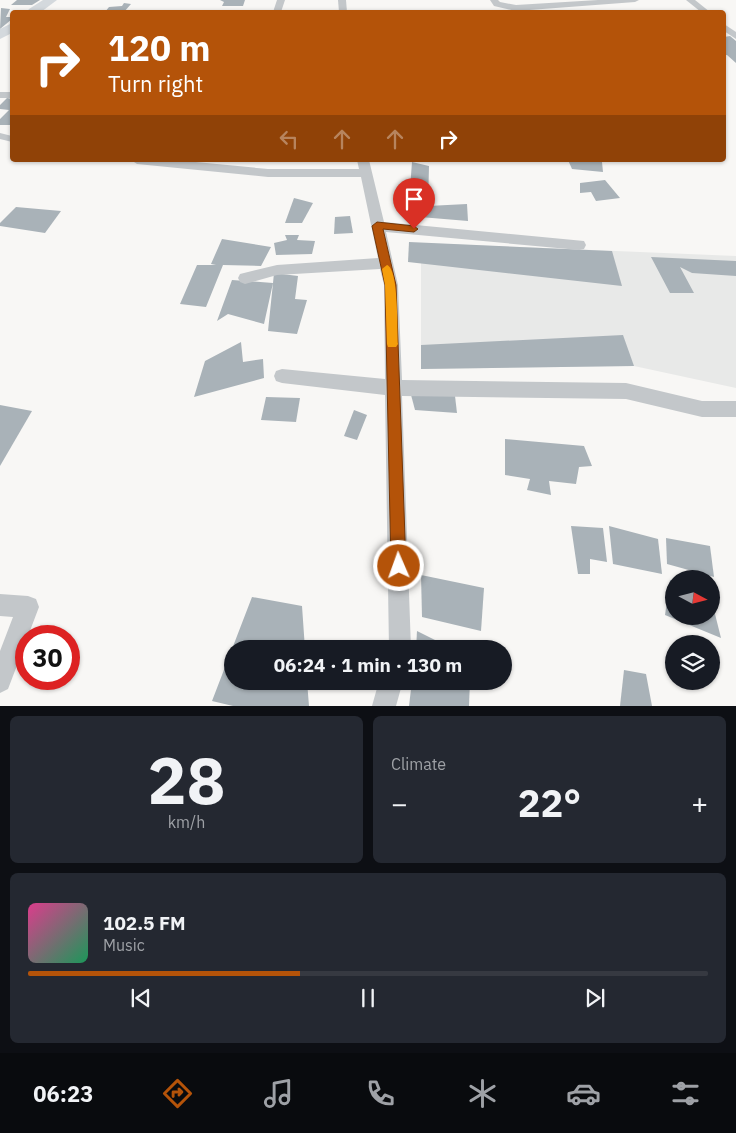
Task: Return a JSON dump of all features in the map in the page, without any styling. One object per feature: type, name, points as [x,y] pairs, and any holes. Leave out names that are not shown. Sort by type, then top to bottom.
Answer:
[{"type":"main road","points":[[36,10],[51,0]]},
{"type":"street","points":[[494,0],[497,4],[516,8],[568,3],[635,0]]},
{"type":"street","points":[[690,0],[703,10]]},
{"type":"street","points":[[726,23],[736,36]]},
{"type":"street","points":[[157,162],[268,173],[364,167],[391,285],[400,640]]},
{"type":"street","points":[[377,226],[579,245]]},
{"type":"street","points":[[244,278],[277,270],[386,263]]},
{"type":"street","points":[[282,376],[394,388],[626,391],[702,409],[736,409]]},
{"type":"street","points":[[0,605],[28,607],[0,681]]},
{"type":"street","points":[[384,706],[388,690]]},
{"type":"shaded area","points":[[421,243],[736,256],[736,388],[634,366],[421,369]]},
{"type":"building","points":[[17,0],[40,0],[32,5],[11,5]]},
{"type":"building","points":[[220,0],[245,0],[243,6],[222,6],[224,2]]},
{"type":"building","points":[[124,3],[131,4],[126,10],[107,10],[109,7],[122,6]]},
{"type":"building","points":[[1,8],[10,9],[6,17],[10,17],[10,21],[0,29]]},
{"type":"building","points":[[730,36],[736,41],[736,63],[726,55],[726,37]]},
{"type":"building","points":[[7,98],[10,99],[10,125],[0,125],[0,119],[9,110],[0,109],[0,105]]},
{"type":"building","points":[[412,162],[429,166],[428,206],[467,204],[468,221],[408,216]]},
{"type":"building","points":[[569,162],[602,162],[603,172],[572,169]]},
{"type":"building","points":[[605,180],[620,198],[596,201],[591,192],[580,193],[580,183]]},
{"type":"building","points":[[294,198],[313,203],[302,223],[285,223]]},
{"type":"building","points":[[16,207],[61,211],[45,233],[0,226],[0,223]]},
{"type":"building","points":[[350,216],[353,233],[334,234],[335,217]]},
{"type":"building","points":[[285,235],[299,235],[297,240],[315,241],[312,254],[276,255],[274,243],[287,240]]},
{"type":"building","points":[[222,239],[271,247],[261,266],[223,265],[206,307],[180,304],[197,265],[216,265],[211,264]]},
{"type":"building","points":[[409,242],[612,251],[622,286],[408,262]]},
{"type":"building","points":[[651,257],[736,261],[736,276],[692,273],[680,267],[694,293],[670,293]]},
{"type":"building","points":[[274,273],[298,276],[295,299],[307,300],[297,334],[268,331]]},
{"type":"building","points":[[232,280],[273,283],[264,324],[228,314],[217,321]]},
{"type":"building","points":[[623,335],[634,366],[421,369],[421,345]]},
{"type":"building","points":[[241,342],[243,362],[263,359],[264,378],[194,397],[205,361]]},
{"type":"building","points":[[410,391],[455,396],[457,413],[415,410]]},
{"type":"building","points":[[266,397],[300,398],[296,422],[261,420]]},
{"type":"building","points":[[0,405],[32,411],[0,466]]},
{"type":"building","points":[[354,410],[367,415],[357,440],[344,436]]},
{"type":"building","points":[[505,439],[584,446],[592,466],[579,467],[576,484],[549,481],[551,495],[527,490],[530,479],[505,475]]},
{"type":"building","points":[[571,526],[603,528],[607,562],[590,559],[590,574],[578,574]]},
{"type":"building","points":[[609,526],[658,539],[662,574],[613,564]]},
{"type":"building","points":[[666,538],[710,546],[713,570],[689,570],[667,564]]},
{"type":"building","points":[[421,575],[484,588],[481,631],[422,617]]},
{"type":"building","points":[[252,597],[302,606],[304,640],[235,640]]},
{"type":"building","points":[[689,625],[718,625],[721,638],[720,635],[714,635]]},
{"type":"building","points":[[417,631],[435,640],[416,640]]},
{"type":"building","points":[[224,670],[224,690],[308,690],[309,706],[233,706],[212,701]]},
{"type":"building","points":[[624,670],[646,674],[652,706],[620,706]]},
{"type":"building","points":[[411,690],[470,690],[469,706],[409,706]]},
{"type":"slow traffic","points":[[387,269],[391,285],[392,344]]},
{"type":"route","points":[[399,566],[391,285],[377,226],[414,229]]}]
